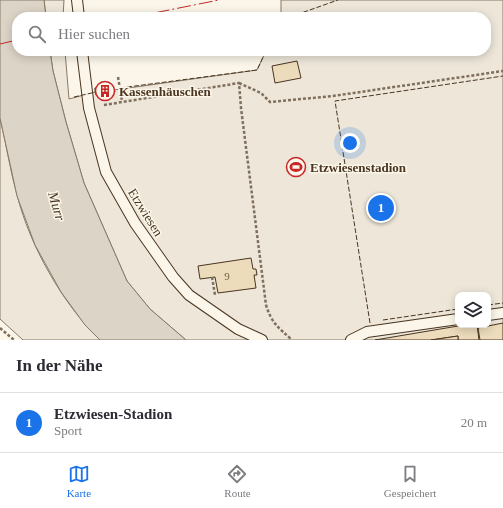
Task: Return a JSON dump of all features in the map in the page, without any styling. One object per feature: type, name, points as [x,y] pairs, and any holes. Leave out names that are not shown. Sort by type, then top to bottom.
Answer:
[{"type":"lane","points":[[77,0],[78,12]]},
{"type":"lane","name":"Etzwiesen","points":[[83,56],[89,108],[106,172],[135,223],[173,277],[189,295],[238,329],[262,340]]},
{"type":"lane","points":[[491,315],[503,313]]},
{"type":"lane","points":[[351,340],[367,332],[455,319]]},
{"type":"path","points":[[89,108],[122,101],[239,83],[261,94],[270,102],[332,96],[503,71]]},
{"type":"path","points":[[118,77],[122,101]]},
{"type":"path","points":[[239,83],[266,305],[270,317],[276,326],[292,340]]},
{"type":"path","points":[[0,328],[14,340]]},
{"type":"shaded area","points":[[44,0],[64,0],[63,12],[45,12]]},
{"type":"shaded area","name":"Etzwiesenstadion","points":[[281,0],[503,0],[503,340],[186,340],[150,309],[127,281],[84,183],[66,122],[51,56],[65,56],[69,99],[95,92],[95,88],[113,86],[114,90],[257,70],[264,56],[491,56],[491,12],[281,12]]},
{"type":"shaded area","points":[[0,118],[15,186],[23,214],[39,254],[60,291],[86,325],[100,340],[23,340],[0,319]]},
{"type":"water","name":"Murr","points":[[0,0],[44,0],[45,12],[12,12],[12,56],[51,56],[66,122],[84,183],[127,281],[150,309],[186,340],[100,340],[85,325],[61,292],[35,245],[17,196],[0,118]]},
{"type":"building","points":[[297,61],[301,78],[275,83],[272,66]]},
{"type":"building","name":"Kassenhäuschen","points":[[113,86],[115,92],[96,95],[95,88]]},
{"type":"building","points":[[251,258],[253,269],[256,269],[257,275],[254,275],[256,288],[218,293],[215,277],[200,279],[198,266]]},
{"type":"building","points":[[503,323],[503,340],[480,340],[478,328],[491,328],[491,325]]},
{"type":"building","points":[[455,327],[455,328],[477,328],[479,340],[458,340],[458,336],[431,340],[375,340]]},
{"type":"building","points":[[458,336],[458,340],[431,340]]},
{"type":"fence","points":[[304,12],[338,0]]},
{"type":"fence","points":[[120,88],[257,70],[264,56]]},
{"type":"fence","points":[[370,323],[335,101],[503,76]]},
{"type":"fence","points":[[74,97],[96,92]]},
{"type":"fence","points":[[491,305],[503,303]]},
{"type":"fence","points":[[383,320],[455,309]]},
{"type":"power","points":[[159,12],[219,0]]},
{"type":"power","points":[[0,44],[12,41]]},
{"type":"place","name":"Kassenhäuschen","points":[[105,91]]},
{"type":"place","name":"Etzwiesenstadion","points":[[296,167]]},
{"type":"place","name":"Etzwiesen-Stadion","points":[[381,208]]}]
